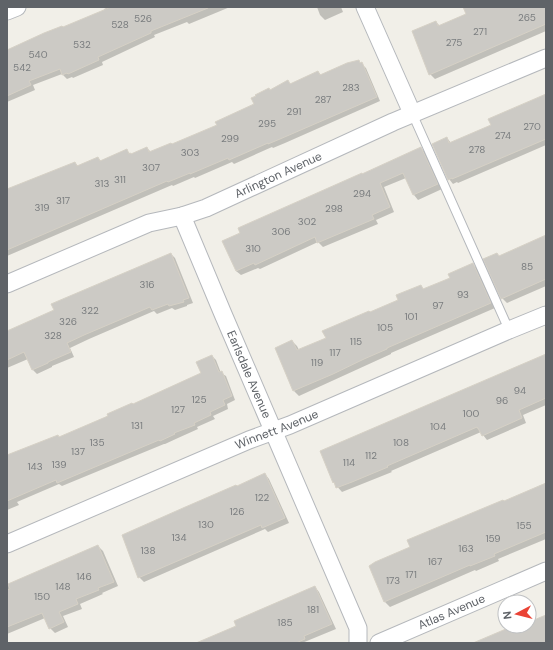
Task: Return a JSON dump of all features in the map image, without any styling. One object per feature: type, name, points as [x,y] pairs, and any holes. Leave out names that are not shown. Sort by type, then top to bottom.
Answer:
[{"type":"street","points":[[7,11],[17,7]]},
{"type":"street","points":[[365,7],[412,113]]},
{"type":"street","name":"Arlington Avenue","points":[[7,284],[149,223],[182,216],[206,208],[412,113],[546,58]]},
{"type":"street","name":"Earlsdale Avenue","points":[[182,216],[358,628],[358,643]]},
{"type":"street","name":"Winnett Avenue","points":[[7,544],[546,315]]},
{"type":"street","name":"Atlas Avenue","points":[[379,643],[546,571]]},
{"type":"lane","points":[[412,113],[509,330]]},
{"type":"building","points":[[111,7],[208,8],[151,31],[151,33],[98,57],[99,60],[68,74],[62,75],[60,69],[29,81],[31,85],[7,96],[7,50],[44,33],[62,26],[63,27]]},
{"type":"building","points":[[463,7],[546,7],[546,24],[429,75],[412,31],[436,21],[438,26],[466,14]]},
{"type":"building","points":[[359,60],[360,63],[362,62],[377,97],[229,160],[228,158],[190,174],[168,182],[167,181],[7,250],[7,189],[75,162],[77,166],[98,157],[100,161],[127,149],[129,154],[131,154],[147,147],[149,152],[171,143],[172,144],[217,125],[215,122],[254,104],[251,98],[269,88],[270,90],[288,80],[290,84],[318,71],[320,75],[347,63]]},
{"type":"building","points":[[546,94],[546,139],[448,180],[432,144],[447,137],[449,143],[491,125],[488,119]]},
{"type":"building","points":[[421,147],[438,184],[413,195],[403,173],[380,183],[390,207],[372,215],[374,219],[317,243],[315,237],[255,265],[254,263],[236,271],[222,241],[240,233],[238,228]]},
{"type":"building","points":[[546,235],[546,279],[501,299],[483,259],[497,253],[499,256]]},
{"type":"building","points":[[171,253],[189,298],[183,300],[184,302],[169,306],[168,304],[152,310],[150,307],[84,335],[67,343],[71,352],[32,370],[24,352],[7,360],[7,331],[54,310],[51,304]]},
{"type":"building","points":[[473,263],[491,303],[293,391],[275,348],[292,340],[297,350],[326,338],[322,331],[398,300],[396,295],[421,285],[423,289],[450,278],[448,274]]},
{"type":"building","points":[[546,354],[546,398],[519,410],[522,418],[482,436],[477,427],[387,466],[388,467],[336,488],[320,451]]},
{"type":"building","points":[[212,355],[219,372],[222,371],[232,396],[223,400],[225,405],[210,412],[211,415],[194,423],[195,425],[174,433],[175,434],[160,441],[159,440],[57,483],[56,480],[7,501],[7,455],[58,435],[59,437],[108,416],[107,414],[132,403],[133,404],[201,373],[196,362]]},
{"type":"building","points":[[265,473],[285,518],[262,528],[261,525],[138,578],[122,535]]},
{"type":"building","points":[[546,483],[546,532],[494,554],[495,556],[470,565],[384,602],[369,566],[410,547],[407,540]]},
{"type":"building","points":[[98,545],[114,582],[76,599],[78,604],[59,612],[64,622],[49,629],[42,613],[7,627],[7,590],[10,589],[8,584]]},
{"type":"building","points":[[315,586],[332,624],[304,636],[305,639],[296,643],[196,643],[236,626],[234,621]]},
{"type":"building","points":[[546,615],[546,643],[473,643],[497,633],[537,634],[537,619]]}]
